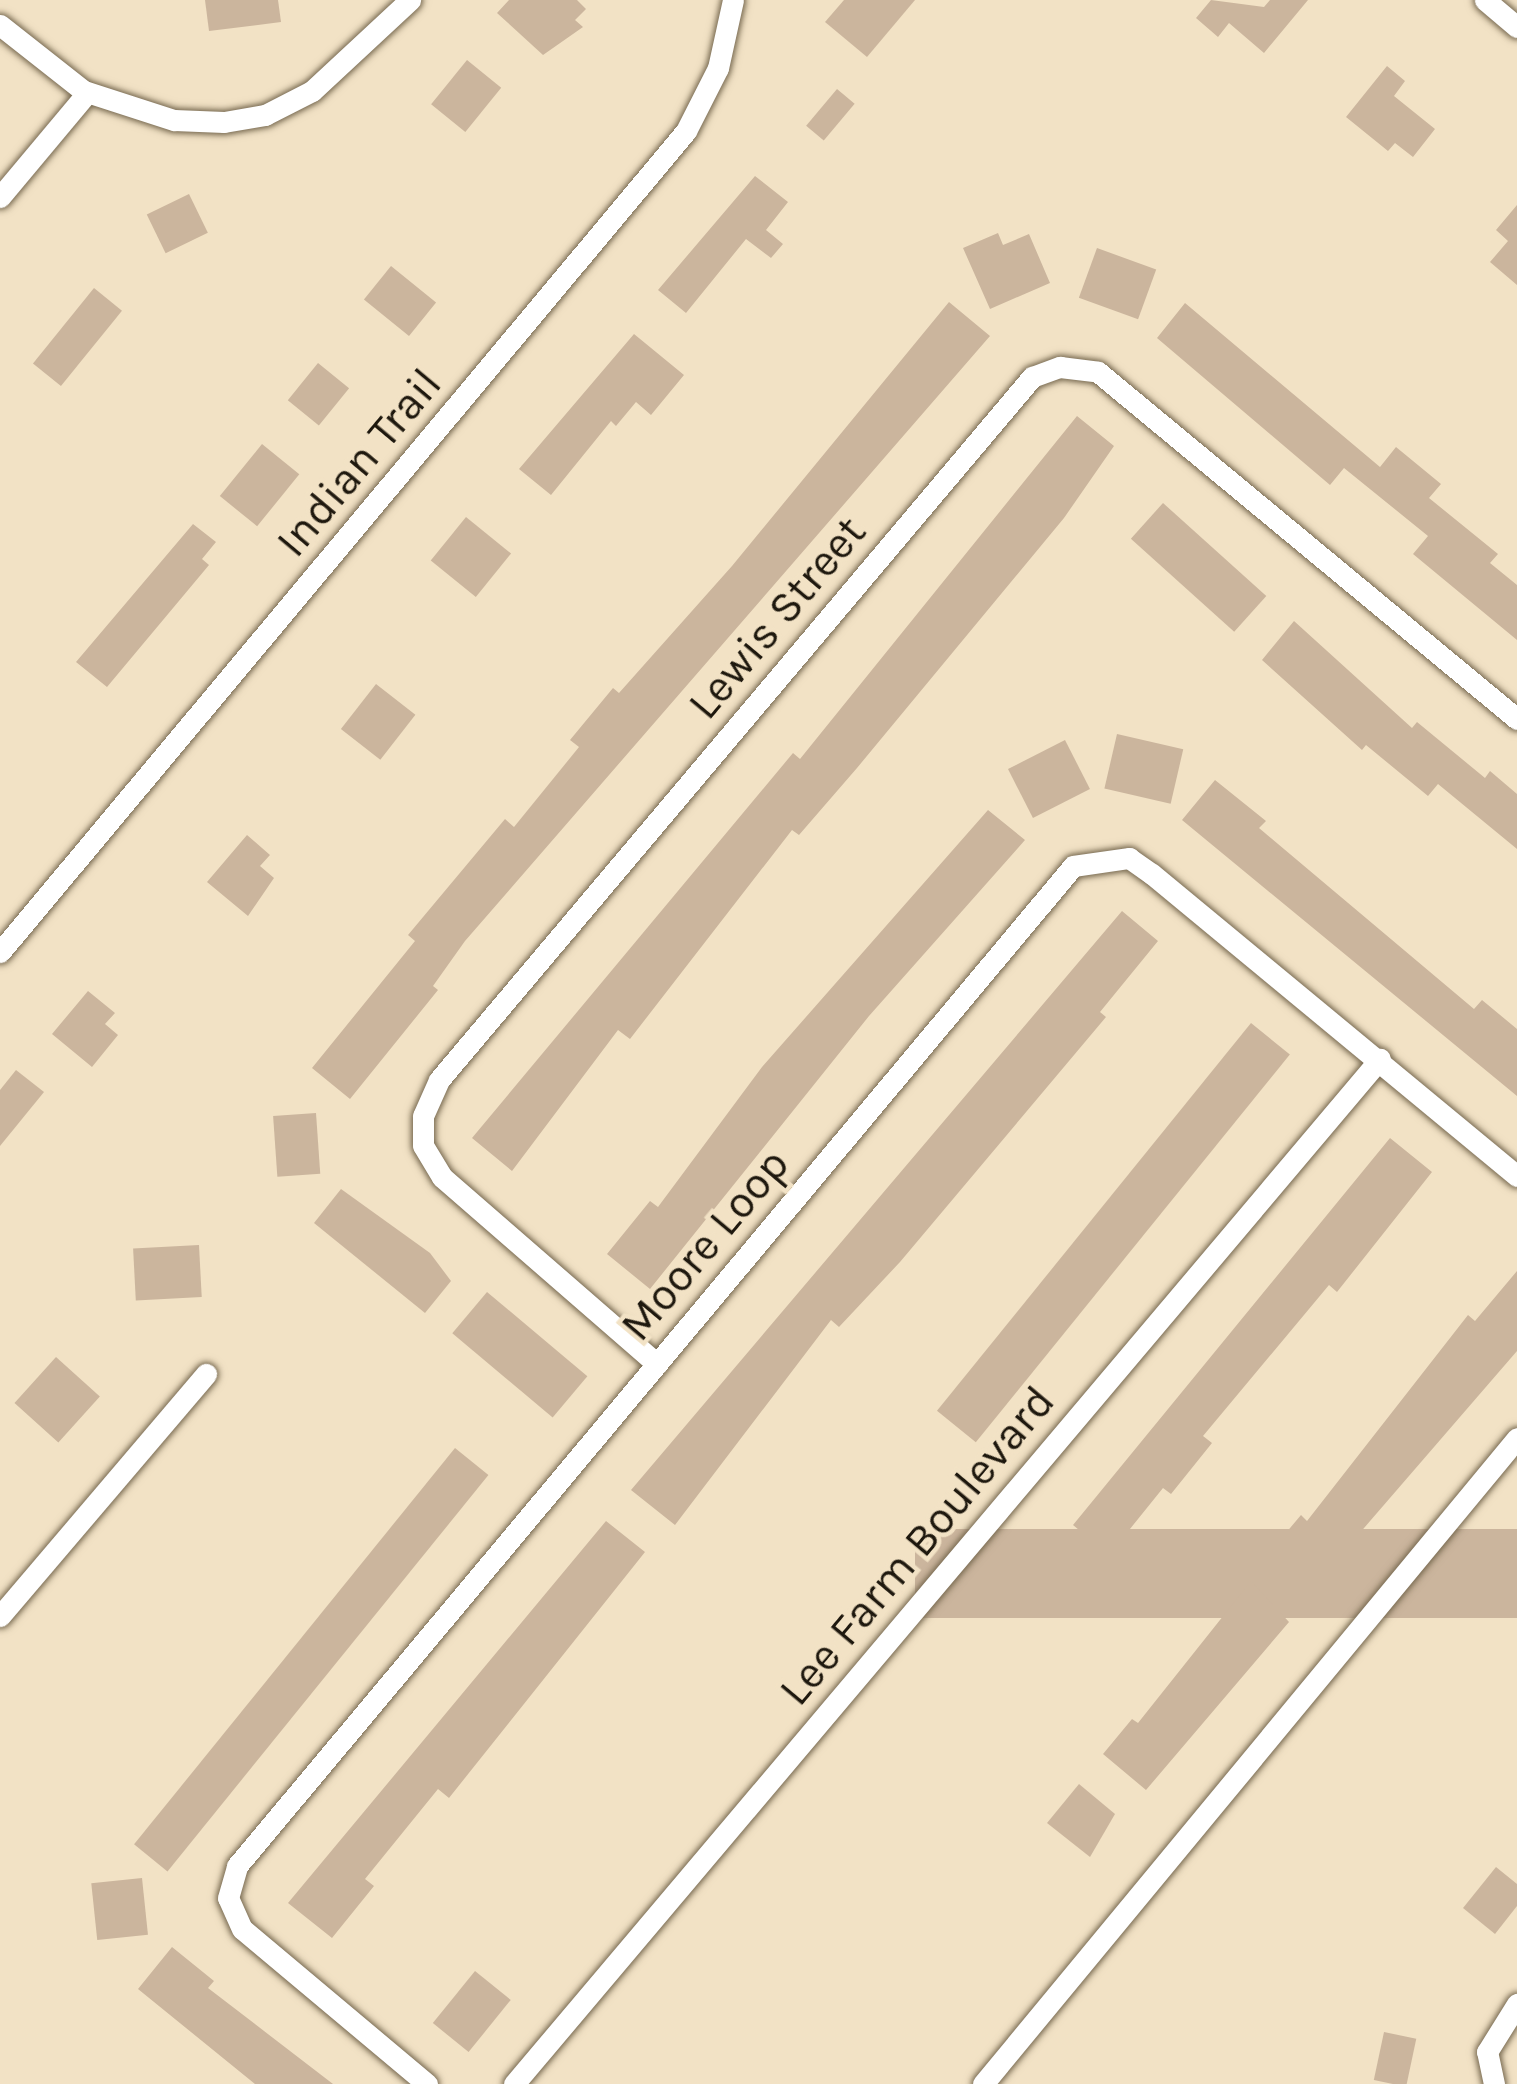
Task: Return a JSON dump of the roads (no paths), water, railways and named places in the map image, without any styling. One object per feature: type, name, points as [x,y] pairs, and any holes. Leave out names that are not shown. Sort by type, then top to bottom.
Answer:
[{"type":"street","points":[[0,25],[87,93],[174,120],[265,115],[344,68],[410,0]]},
{"type":"street","name":"Indian Trail","points":[[4,938],[686,131],[718,68],[733,0]]},
{"type":"street","points":[[1485,0],[1517,27]]},
{"type":"street","points":[[0,197],[87,93]]},
{"type":"street","name":"Lewis Street","points":[[657,1364],[442,1177],[423,1145],[423,1116],[439,1080],[1032,377],[1060,367],[1098,371],[1517,719]]},
{"type":"street","name":"Moore Loop","points":[[427,2084],[242,1929],[228,1898],[237,1866],[1073,866],[1129,859],[1380,1059],[1517,1176]]},
{"type":"street","name":"Lee Farm Boulevard","points":[[514,2084],[1380,1059]]},
{"type":"street","points":[[0,1616],[206,1374]]},
{"type":"street","points":[[983,2084],[1517,1438]]},
{"type":"street","points":[[1494,2084],[1487,2052],[1517,2004]]}]
